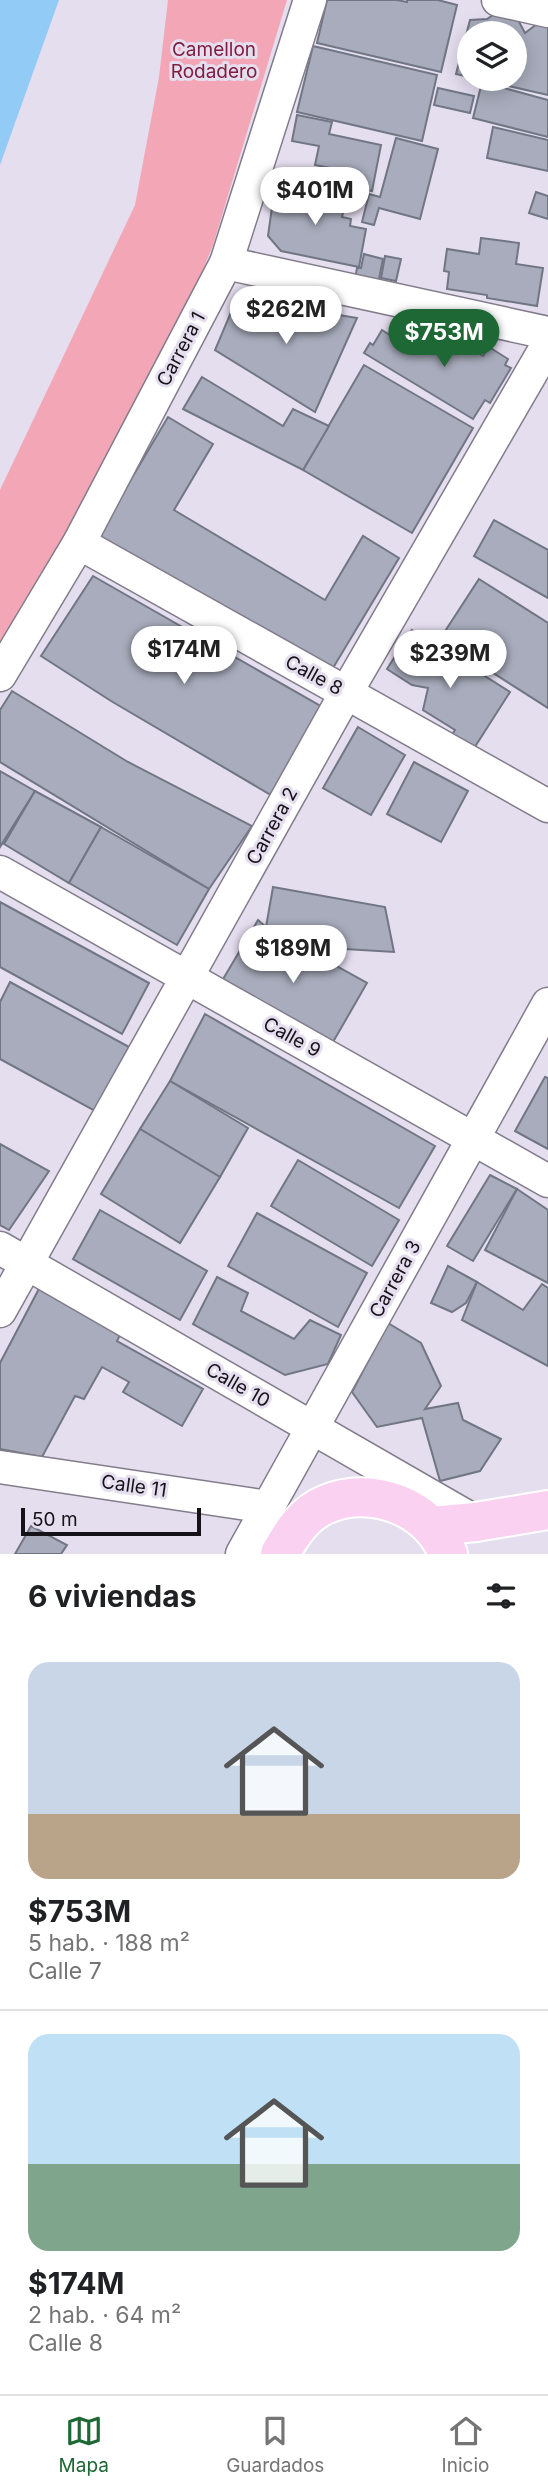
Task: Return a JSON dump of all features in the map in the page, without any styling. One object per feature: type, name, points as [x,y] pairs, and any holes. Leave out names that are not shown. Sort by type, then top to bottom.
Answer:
[{"type":"main road","points":[[280,1554],[296,1527],[326,1504],[363,1496],[400,1504],[446,1526],[548,1510]]},
{"type":"street","name":"Carrera 1","points":[[0,675],[79,543],[226,262],[310,0]]},
{"type":"street","points":[[498,0],[548,10]]},
{"type":"street","points":[[226,262],[548,333]]},
{"type":"street","name":"Carrera 2","points":[[0,1311],[13,1256],[188,978],[346,693],[548,344]]},
{"type":"street","name":"Calle 8","points":[[79,543],[548,806]]},
{"type":"street","name":"Calle 9","points":[[0,872],[548,1181]]},
{"type":"street","name":"Carrera 3","points":[[242,1554],[548,1004]]},
{"type":"street","name":"Calle 10","points":[[13,1256],[312,1428],[446,1526]]},
{"type":"street","name":"Calle 11","points":[[0,1467],[268,1507]]},
{"type":"street","points":[[446,1526],[548,1497]]},
{"type":"green space","name":"Camellon Rodadero","points":[[168,0],[287,0],[213,245],[201,275],[74,536],[0,654],[0,490],[135,205],[159,77]]},
{"type":"water","points":[[0,0],[59,0],[0,165]]},
{"type":"building","points":[[327,0],[438,0],[457,5],[441,72],[317,43]]},
{"type":"building","points":[[496,13],[517,18],[519,21],[470,21],[487,19]]},
{"type":"building","points":[[537,24],[548,27],[548,95],[527,90],[527,32]]},
{"type":"building","points":[[313,46],[437,75],[422,141],[297,112]]},
{"type":"building","points":[[438,88],[474,96],[470,113],[434,105]]},
{"type":"building","points":[[480,91],[515,91],[548,100],[548,137],[473,118]]},
{"type":"building","points":[[297,115],[332,122],[329,134],[381,145],[372,191],[347,186],[350,172],[315,165],[319,146],[292,141]]},
{"type":"building","points":[[493,127],[548,140],[548,171],[487,158]]},
{"type":"building","points":[[396,138],[438,149],[420,219],[379,208],[374,225],[362,222],[369,194],[380,197]]},
{"type":"building","points":[[275,186],[346,200],[342,217],[351,219],[350,226],[366,229],[359,267],[281,251],[268,236]]},
{"type":"building","points":[[536,192],[548,196],[548,219],[529,213]]},
{"type":"building","points":[[481,238],[519,243],[516,264],[543,268],[537,306],[447,289],[449,272],[444,271],[447,249],[479,254]]},
{"type":"building","points":[[364,254],[383,259],[378,284],[355,279]]},
{"type":"building","points":[[385,256],[401,259],[396,281],[381,278]]},
{"type":"building","points":[[237,298],[357,318],[315,412],[215,350]]},
{"type":"building","points":[[382,330],[396,339],[402,330],[427,345],[432,336],[457,351],[462,343],[483,356],[489,347],[508,359],[505,365],[511,368],[490,403],[485,400],[473,419],[364,353],[370,343],[373,345]]},
{"type":"building","points":[[364,365],[473,428],[412,533],[303,470]]},
{"type":"building","points":[[202,377],[283,426],[293,409],[329,426],[303,470],[183,409]]},
{"type":"building","points":[[168,417],[213,444],[174,510],[325,600],[363,536],[399,558],[330,673],[98,535]]},
{"type":"building","points":[[494,520],[548,550],[548,598],[474,556]]},
{"type":"building","points":[[93,576],[324,708],[276,798],[111,701],[41,656]]},
{"type":"building","points":[[479,579],[548,623],[548,708],[440,639]]},
{"type":"building","points":[[412,630],[510,692],[469,756],[447,742],[455,730],[423,710],[428,688],[412,685],[387,669]]},
{"type":"building","points":[[12,691],[128,762],[252,826],[209,889],[0,762],[0,710]]},
{"type":"building","points":[[358,727],[405,755],[371,815],[323,788]]},
{"type":"building","points":[[414,762],[468,791],[441,842],[387,814]]},
{"type":"building","points":[[0,771],[35,791],[0,847]]},
{"type":"building","points":[[35,791],[101,827],[69,883],[4,844]]},
{"type":"building","points":[[101,827],[209,889],[177,945],[69,883]]},
{"type":"building","points":[[273,887],[385,907],[394,952],[328,948],[319,937],[266,927]]},
{"type":"building","points":[[0,902],[149,983],[122,1034],[0,967]]},
{"type":"building","points":[[258,920],[367,983],[329,1049],[219,986]]},
{"type":"building","points":[[10,982],[129,1047],[95,1111],[0,1059],[0,1002]]},
{"type":"building","points":[[205,1014],[435,1146],[399,1208],[170,1081]]},
{"type":"building","points":[[545,1077],[548,1078],[548,1149],[515,1131]]},
{"type":"building","points":[[170,1081],[248,1128],[220,1177],[140,1129]]},
{"type":"building","points":[[140,1129],[220,1177],[180,1243],[101,1194]]},
{"type":"building","points":[[0,1144],[49,1171],[9,1230],[0,1225]]},
{"type":"building","points":[[298,1160],[399,1220],[372,1266],[271,1206]]},
{"type":"building","points":[[490,1175],[517,1189],[473,1261],[447,1246]]},
{"type":"building","points":[[517,1189],[548,1210],[548,1283],[485,1250]]},
{"type":"building","points":[[100,1210],[207,1271],[180,1320],[73,1259]]},
{"type":"building","points":[[257,1213],[367,1273],[338,1327],[228,1266]]},
{"type":"building","points":[[448,1266],[477,1282],[466,1303],[452,1312],[431,1303]]},
{"type":"building","points":[[217,1277],[248,1293],[241,1311],[294,1339],[310,1320],[341,1335],[328,1364],[285,1375],[193,1324]]},
{"type":"building","points":[[477,1282],[523,1310],[542,1284],[548,1288],[548,1366],[462,1320]]},
{"type":"building","points":[[41,1285],[122,1331],[117,1341],[203,1389],[182,1426],[123,1392],[129,1382],[102,1367],[84,1399],[75,1396],[42,1457],[0,1449],[0,1363]]},
{"type":"building","points":[[388,1323],[421,1343],[441,1386],[425,1409],[458,1403],[463,1420],[501,1439],[480,1471],[440,1481],[422,1418],[377,1427],[352,1392]]},
{"type":"building","points":[[31,1526],[67,1545],[61,1554],[15,1554]]}]
